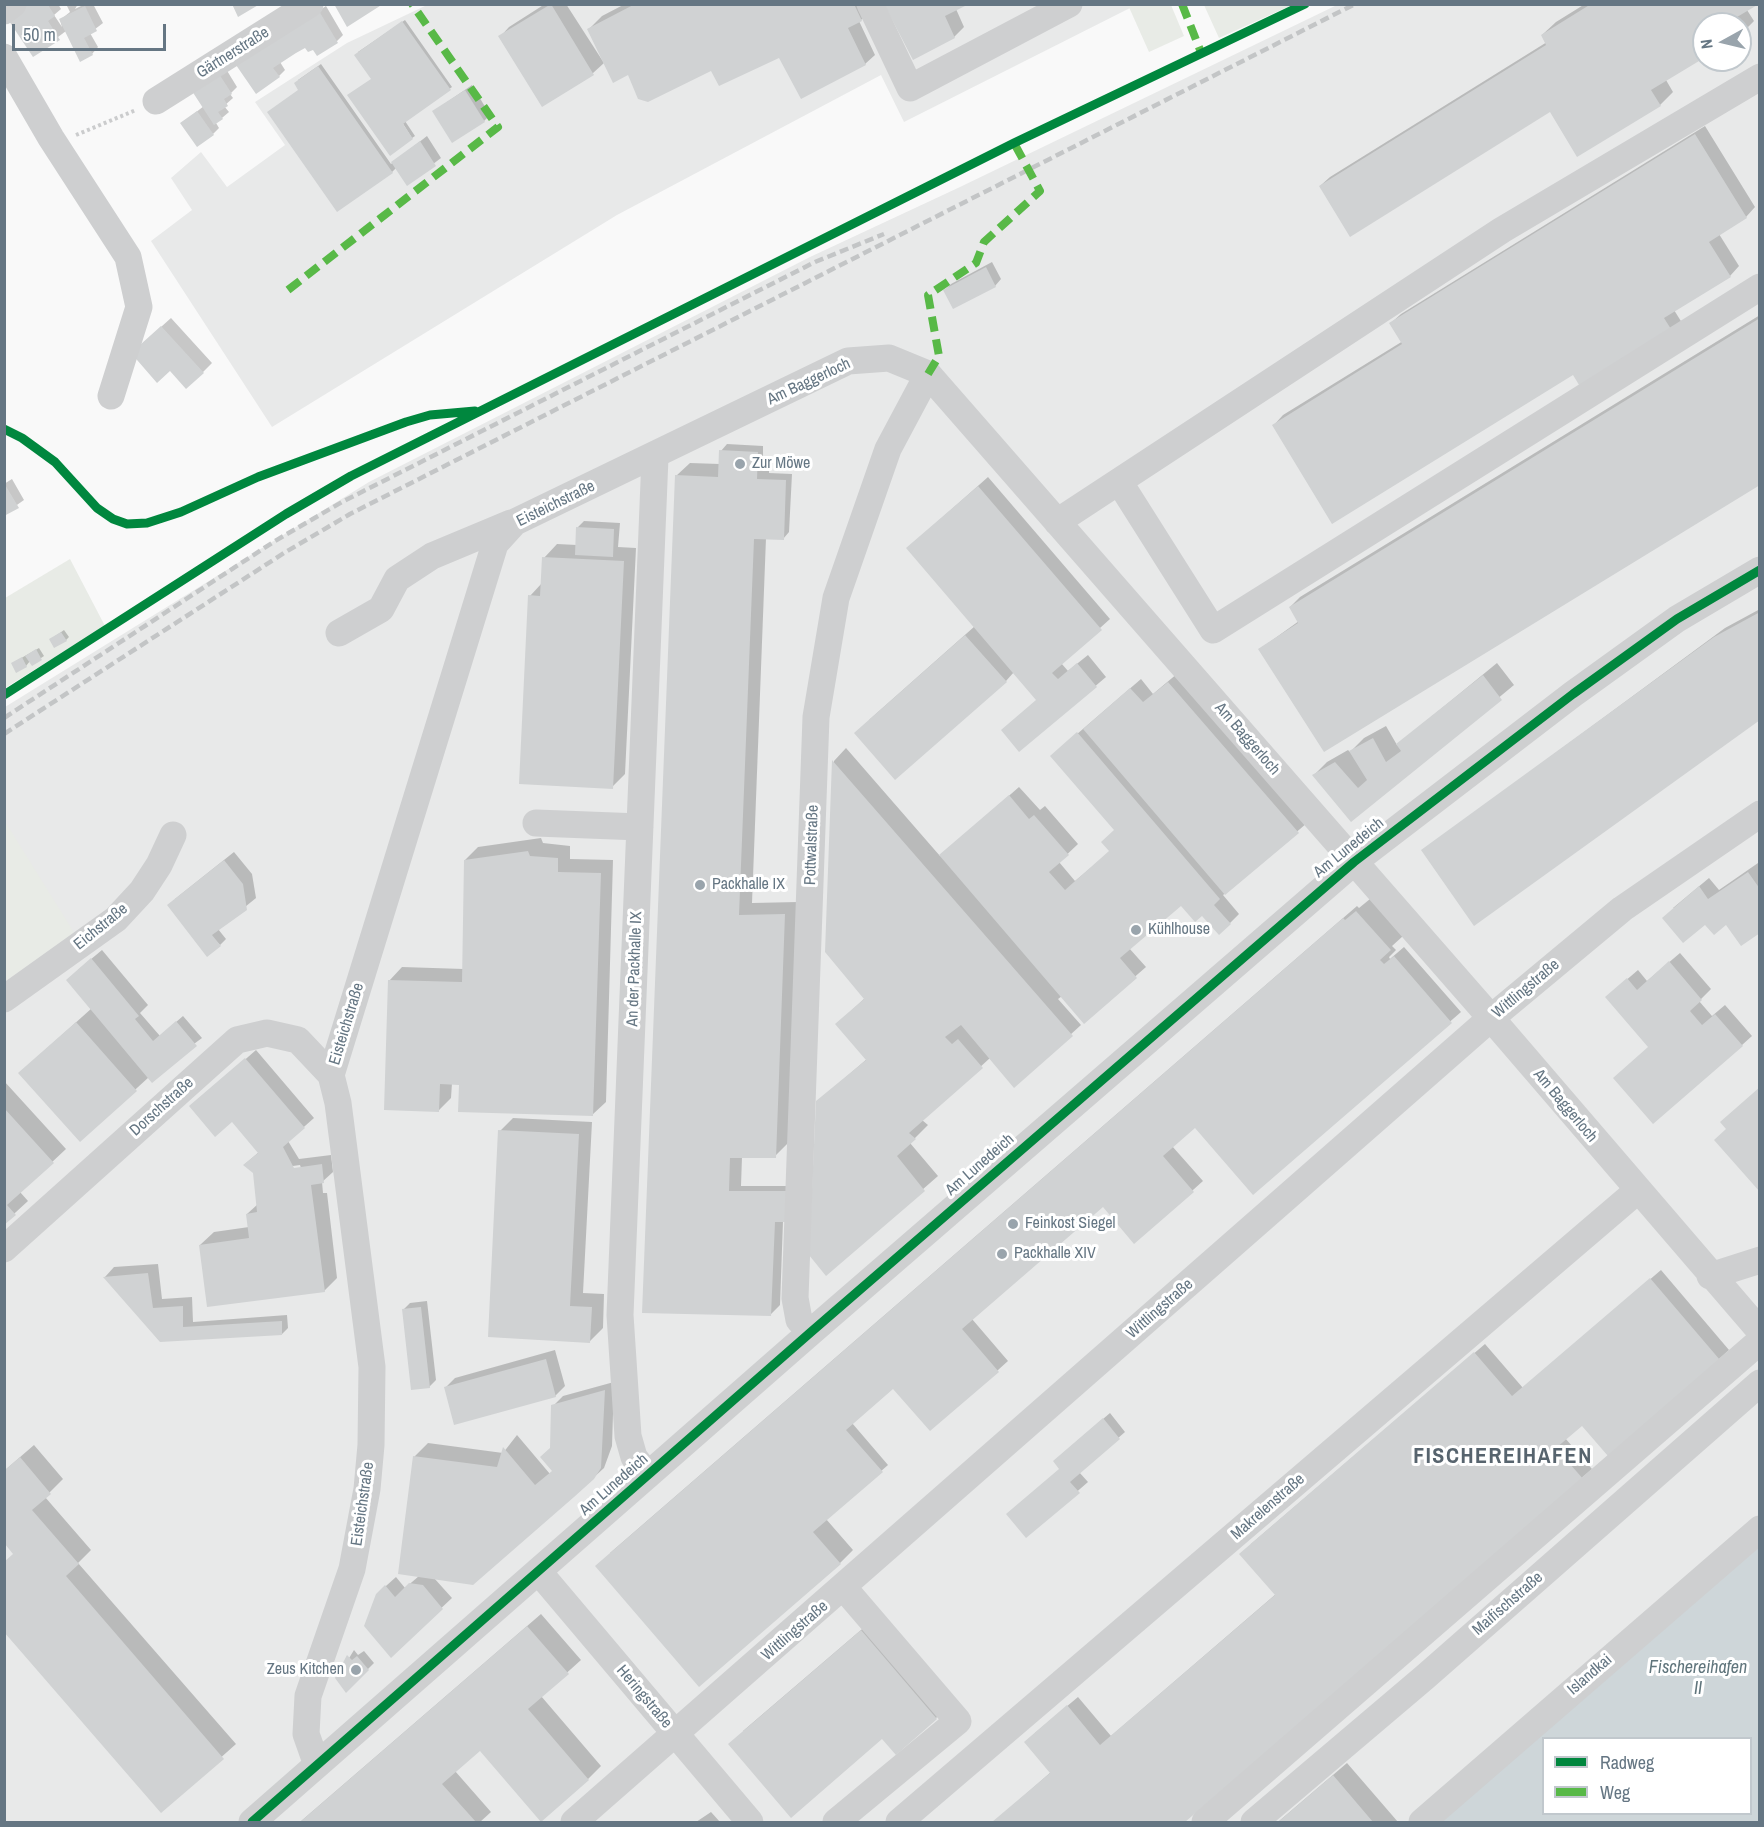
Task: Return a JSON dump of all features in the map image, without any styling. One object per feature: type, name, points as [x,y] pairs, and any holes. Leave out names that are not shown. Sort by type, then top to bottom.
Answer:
[{"type":"street","points":[[4,10],[13,4]]},
{"type":"street","name":"Gärtnerstraße","points":[[156,101],[310,4]]},
{"type":"street","points":[[870,4],[910,88],[1069,4]]},
{"type":"street","points":[[4,57],[51,138],[128,257],[138,307],[111,396]]},
{"type":"street","points":[[1057,522],[1120,483],[1503,230],[1760,77]]},
{"type":"street","points":[[1120,483],[1213,630],[1760,287]]},
{"type":"street","name":"Am Baggerloch","points":[[655,457],[848,361],[889,358],[928,374],[1491,1018],[1710,1276],[1760,1331]]},
{"type":"street","name":"Pottwalstraße","points":[[811,1332],[800,1320],[795,1298],[816,717],[839,587],[888,449],[928,374]]},
{"type":"street","name":"Eisteichstraße","points":[[317,1765],[306,1734],[308,1696],[352,1569],[366,1499],[371,1445],[372,1367],[338,1103],[331,1075],[495,544],[515,522],[655,457]]},
{"type":"street","name":"An der Packhalle IX","points":[[648,1475],[634,1457],[628,1436],[620,1315],[655,457]]},
{"type":"street","points":[[339,633],[381,609],[397,579],[432,556],[515,522]]},
{"type":"street","name":"Am Lunedeich","points":[[252,1822],[811,1332],[1354,862],[1592,680],[1677,619],[1760,570]]},
{"type":"street","name":"Wittlingstraße","points":[[574,1822],[844,1588],[1491,1018],[1622,909],[1760,814]]},
{"type":"street","points":[[536,823],[640,827]]},
{"type":"street","name":"Eichstraße","points":[[4,999],[116,919],[142,891],[159,865],[173,835]]},
{"type":"street","name":"Dorschstraße","points":[[4,1249],[237,1040],[267,1033],[298,1040],[331,1075]]},
{"type":"street","name":"Makrelenstraße","points":[[899,1822],[1637,1191]]},
{"type":"street","points":[[1710,1276],[1760,1260]]},
{"type":"street","points":[[1205,1822],[1760,1341]]},
{"type":"street","name":"Maifischstraße","points":[[1254,1822],[1425,1677],[1760,1383]]},
{"type":"street","name":"Islandkai","points":[[1422,1822],[1760,1528]]},
{"type":"street","name":"Heringstraße","points":[[538,1571],[750,1822]]},
{"type":"street","points":[[836,1822],[958,1721],[844,1588]]},
{"type":"path","points":[[51,138],[76,135],[156,101]]},
{"type":"shaded area","points":[[1128,4],[1130,8],[904,122],[881,75],[617,215],[272,427],[151,241],[192,210],[171,178],[201,152],[227,187],[285,145],[255,102],[347,43],[427,5]]},
{"type":"shaded area","points":[[1128,5],[1171,5],[1184,36],[1149,52]]},
{"type":"shaded area","points":[[1204,5],[1292,5],[1219,38]]},
{"type":"shaded area","points":[[1337,5],[1759,5],[1759,1546],[1439,1822],[5,1822],[5,707],[369,482],[810,257]]},
{"type":"shaded area","points":[[70,559],[105,626],[5,688],[5,598]]},
{"type":"shaded area","points":[[4,820],[75,934],[4,982]]},
{"type":"water","name":"Fischereihafen II","points":[[1759,1546],[1759,1822],[1439,1822]]},
{"type":"building","points":[[232,4],[260,4],[238,17]]},
{"type":"building","points":[[334,4],[383,4],[347,27]]},
{"type":"building","points":[[551,4],[594,75],[542,107],[498,36]]},
{"type":"building","points":[[635,4],[854,4],[862,21],[848,28],[866,65],[801,99],[779,58],[719,86],[711,71],[648,102],[638,99],[628,75],[613,83],[587,29]]},
{"type":"building","points":[[884,4],[969,4],[945,16],[955,38],[913,60]]},
{"type":"building","points":[[1591,4],[1759,4],[1746,12],[1692,12],[1692,65],[1651,90],[1661,106],[1577,157],[1550,112],[1350,237],[1319,186],[1546,45],[1541,35]]},
{"type":"building","points":[[28,5],[48,5],[55,16],[48,21],[60,40],[33,57],[7,18]]},
{"type":"building","points":[[85,6],[97,31],[84,38],[93,55],[80,62],[59,19]]},
{"type":"building","points":[[319,11],[338,43],[317,56],[313,50],[308,52],[305,48],[296,53],[273,68],[280,77],[256,94],[236,65]]},
{"type":"building","points":[[402,21],[451,90],[403,124],[413,139],[390,156],[347,95],[371,79],[354,55]]},
{"type":"building","points":[[318,66],[393,173],[337,212],[267,112],[298,90],[294,83]]},
{"type":"building","points":[[219,74],[232,94],[224,99],[228,106],[218,112],[223,119],[214,125],[192,91]]},
{"type":"building","points":[[465,90],[485,122],[452,143],[432,111]]},
{"type":"building","points":[[197,111],[214,135],[197,147],[180,123]]},
{"type":"building","points":[[1695,134],[1747,218],[1709,242],[1731,277],[1664,318],[1676,337],[1584,393],[1573,375],[1332,524],[1272,425],[1402,344],[1389,323]]},
{"type":"building","points":[[420,141],[436,166],[407,186],[391,162]]},
{"type":"building","points":[[986,267],[996,287],[953,309],[943,290]]},
{"type":"building","points":[[1760,318],[1760,485],[1324,752],[1258,649],[1298,623],[1289,607]]},
{"type":"building","points":[[161,326],[204,373],[186,389],[170,371],[157,383],[131,353]]},
{"type":"building","name":"Packhalle IX","points":[[719,450],[758,452],[757,479],[786,480],[784,540],[754,539],[739,915],[785,914],[776,1158],[730,1158],[729,1191],[790,1191],[789,1222],[775,1222],[771,1316],[642,1313],[675,475],[718,477]]},
{"type":"building","points":[[4,483],[19,508],[4,516]]},
{"type":"building","points":[[978,486],[1102,630],[1052,673],[1058,679],[1077,663],[1097,687],[1019,752],[1001,730],[1036,700],[906,548]]},
{"type":"building","points":[[576,527],[614,529],[613,557],[575,555]]},
{"type":"building","points":[[542,557],[624,561],[613,789],[519,784],[528,595],[540,596]]},
{"type":"building","points":[[1760,612],[1760,720],[1474,926],[1421,850],[1714,637]]},
{"type":"building","points":[[61,632],[67,641],[54,648],[49,639]]},
{"type":"building","points":[[965,635],[1007,682],[895,780],[854,733]]},
{"type":"building","points":[[36,649],[42,660],[32,666],[25,656]]},
{"type":"building","points":[[22,657],[27,667],[16,673],[11,663]]},
{"type":"building","points":[[1483,675],[1502,700],[1351,822],[1312,775],[1335,762],[1358,788],[1367,780],[1349,751],[1373,738],[1386,762],[1401,751],[1396,744]]},
{"type":"building","points":[[1168,682],[1299,833],[1225,895],[1083,729],[1130,688],[1143,702]]},
{"type":"building","points":[[1077,732],[1220,899],[1214,905],[1231,924],[1219,935],[1202,916],[1195,922],[1181,906],[1120,958],[1137,978],[1084,1024],[939,855],[1009,795],[1029,819],[1034,815],[1069,855],[1049,872],[1065,890],[1109,851],[1101,842],[1114,830],[1050,756]]},
{"type":"building","points":[[832,760],[1073,1036],[1014,1088],[961,1025],[945,1037],[952,1044],[958,1039],[983,1068],[909,1133],[916,1139],[897,1156],[925,1191],[826,1276],[809,1255],[816,1101],[866,1060],[835,1024],[864,999],[825,952]]},
{"type":"building","points":[[528,851],[530,856],[558,858],[558,872],[601,873],[593,1116],[458,1112],[459,1085],[440,1084],[439,1112],[384,1110],[388,980],[462,982],[464,860]]},
{"type":"building","points":[[224,860],[243,884],[247,910],[212,935],[221,946],[207,957],[167,905]]},
{"type":"building","points":[[1748,872],[1760,889],[1760,933],[1741,946],[1726,925],[1714,935],[1705,925],[1683,943],[1662,918],[1699,886],[1708,899]]},
{"type":"building","points":[[1356,911],[1391,950],[1380,960],[1384,964],[1394,956],[1452,1023],[1253,1195],[1195,1128],[1163,1156],[1194,1192],[1134,1244],[1103,1207],[962,1329],[999,1372],[930,1431],[893,1389],[846,1430],[883,1472],[813,1532],[841,1564],[699,1687],[595,1566],[1343,918],[1345,920]]},
{"type":"building","points":[[91,958],[139,1016],[135,1019],[153,1041],[176,1021],[197,1046],[152,1083],[66,980]]},
{"type":"building","points":[[1669,961],[1702,1000],[1690,1011],[1702,1025],[1715,1014],[1743,1046],[1653,1124],[1613,1078],[1648,1047],[1605,997],[1627,978],[1637,990]]},
{"type":"building","points":[[76,1022],[137,1091],[80,1142],[18,1073]]},
{"type":"building","points":[[245,1058],[305,1128],[283,1147],[294,1168],[322,1164],[324,1183],[311,1185],[325,1292],[207,1307],[199,1245],[249,1238],[246,1214],[257,1212],[253,1173],[243,1165],[258,1153],[232,1122],[215,1137],[189,1106]]},
{"type":"building","points":[[1760,1087],[1760,1192],[1714,1140],[1726,1129],[1720,1122]]},
{"type":"building","points":[[4,1108],[54,1163],[7,1205],[16,1215],[4,1225]]},
{"type":"building","points":[[498,1130],[579,1134],[570,1306],[592,1307],[590,1343],[488,1337]]},
{"type":"building","points":[[148,1273],[153,1308],[183,1306],[183,1327],[282,1321],[282,1335],[160,1342],[103,1277]]},
{"type":"building","points":[[1650,1278],[1720,1360],[1608,1456],[1582,1426],[1556,1448],[1584,1480],[1185,1822],[992,1822],[1050,1773],[1024,1742],[1067,1705],[1100,1745],[1275,1595],[1239,1554],[1474,1352],[1512,1396]]},
{"type":"building","points":[[421,1307],[430,1388],[411,1390],[402,1309]]},
{"type":"building","points":[[546,1359],[556,1397],[454,1425],[444,1387]]},
{"type":"building","points":[[605,1390],[601,1468],[594,1479],[574,1497],[473,1585],[398,1574],[413,1456],[497,1467],[503,1447],[535,1485],[552,1471],[540,1457],[550,1448],[551,1405]]},
{"type":"building","points":[[1103,1418],[1120,1439],[1070,1482],[1080,1493],[1026,1538],[1006,1514],[1059,1469],[1053,1461]]},
{"type":"building","points":[[20,1457],[51,1494],[32,1510],[79,1564],[66,1576],[224,1759],[161,1813],[4,1632],[4,1562],[13,1554],[5,1544],[5,1470]]},
{"type":"building","points":[[409,1583],[423,1585],[443,1609],[391,1658],[364,1626],[376,1594],[385,1585],[395,1597]]},
{"type":"building","points":[[527,1626],[569,1674],[528,1709],[589,1780],[541,1822],[480,1751],[442,1784],[476,1822],[300,1822]]},
{"type":"building","points":[[861,1630],[937,1719],[896,1755],[882,1739],[791,1818],[728,1744]]},
{"type":"building","points":[[347,1655],[352,1660],[357,1656],[369,1670],[346,1693],[335,1678]]},
{"type":"building","points":[[1333,1775],[1373,1822],[1278,1822]]},
{"type":"railway","points":[[4,734],[284,553],[350,514],[1355,4]]},
{"type":"railway","points":[[4,718],[275,541],[342,502],[815,262],[884,234]]},
{"type":"marked path","points":[[288,290],[498,127],[412,4]]},
{"type":"marked path","points":[[1182,4],[1202,55]]},
{"type":"marked path","points":[[928,374],[939,356],[928,295],[976,263],[984,242],[1040,191],[1014,143]]},
{"type":"cycle path","points":[[4,695],[286,514],[351,476],[1014,143],[1305,4]]},
{"type":"cycle path","points":[[4,429],[22,438],[55,462],[97,508],[113,519],[127,524],[147,523],[181,512],[258,477],[406,422],[430,415],[475,411]]},
{"type":"cycle path","points":[[252,1822],[811,1332],[1354,862],[1573,694],[1677,619],[1760,570]]},
{"type":"place","name":"Zur Möwe","points":[[740,464]]},
{"type":"place","name":"Packhalle IX","points":[[700,885]]},
{"type":"place","name":"Kühlhouse","points":[[1136,930]]},
{"type":"place","name":"Feinkost Siegel","points":[[1013,1224]]},
{"type":"place","name":"Packhalle XIV","points":[[1002,1254]]},
{"type":"place","name":"Zeus Kitchen","points":[[356,1670]]},
{"type":"district","name":"FISCHEREIHAFEN","points":[[1503,1457]]}]
